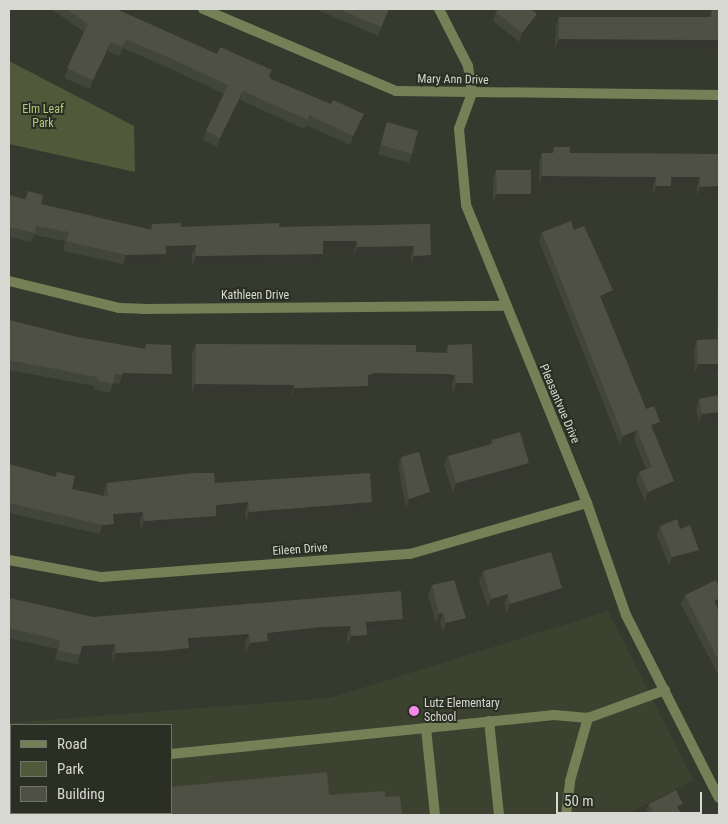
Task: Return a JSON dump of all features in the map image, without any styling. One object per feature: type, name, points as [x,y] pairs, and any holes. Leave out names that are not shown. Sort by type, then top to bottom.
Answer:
[{"type":"street","name":"Mary Ann Drive","points":[[203,9],[396,91],[719,94]]},
{"type":"street","name":"Pleasantvue Drive","points":[[439,9],[468,66],[472,93],[459,128],[466,205],[505,306],[587,503],[626,614],[719,798]]},
{"type":"street","name":"Kathleen Drive","points":[[9,282],[118,308],[143,310],[505,306]]},
{"type":"street","name":"Eileen Drive","points":[[9,560],[101,577],[410,554],[587,503]]},
{"type":"street","points":[[172,754],[554,714],[588,718],[664,690]]},
{"type":"street","points":[[566,815],[570,781],[588,718]]},
{"type":"street","points":[[489,722],[498,815]]},
{"type":"street","points":[[426,728],[435,815]]},
{"type":"shaded area","name":"Lutz Elementary School","points":[[608,611],[693,780],[626,815],[9,815],[9,723],[330,698]]},
{"type":"green space","name":"Elm Leaf Park","points":[[9,61],[134,126],[135,172],[9,144]]},
{"type":"building","points":[[67,9],[116,9],[217,54],[220,47],[272,70],[269,76],[271,79],[331,104],[333,100],[364,114],[353,136],[309,115],[308,120],[243,91],[220,138],[206,131],[228,85],[126,39],[122,47],[111,42],[93,80],[67,68],[88,24]]},
{"type":"building","points":[[339,9],[389,9],[381,27]]},
{"type":"building","points":[[499,9],[531,9],[537,14],[522,33],[496,12]]},
{"type":"building","points":[[712,9],[719,9],[719,40],[559,39],[559,17],[712,17]]},
{"type":"building","points":[[387,122],[418,131],[412,154],[381,145]]},
{"type":"building","points":[[554,147],[570,147],[570,153],[719,154],[719,186],[700,187],[700,177],[671,177],[671,186],[656,186],[656,177],[542,176],[542,153],[554,153]]},
{"type":"building","points":[[496,170],[531,170],[531,194],[497,194]]},
{"type":"building","points":[[28,191],[43,195],[41,204],[152,230],[152,224],[181,223],[181,227],[279,223],[279,227],[430,224],[431,255],[414,256],[414,246],[357,247],[357,241],[323,241],[323,254],[196,256],[196,245],[166,246],[166,254],[126,255],[66,241],[69,232],[36,226],[35,233],[9,227],[9,195],[26,200]]},
{"type":"building","points":[[571,221],[574,230],[584,226],[613,290],[600,296],[646,409],[654,406],[660,422],[651,425],[674,481],[648,492],[639,472],[652,467],[637,430],[623,436],[542,232]]},
{"type":"building","points":[[9,320],[77,337],[146,349],[146,344],[171,345],[172,374],[115,374],[113,384],[98,381],[97,377],[9,360]]},
{"type":"building","points":[[719,339],[719,364],[698,364],[697,340]]},
{"type":"building","points":[[196,344],[416,345],[416,352],[448,353],[448,345],[472,344],[473,383],[456,383],[455,375],[449,374],[374,373],[368,375],[368,386],[294,388],[294,385],[195,384]]},
{"type":"building","points":[[719,395],[719,412],[702,414],[699,399]]},
{"type":"building","points":[[520,432],[529,463],[456,483],[448,456],[493,444],[492,440]]},
{"type":"building","points":[[419,452],[430,492],[409,499],[401,457]]},
{"type":"building","points":[[9,464],[56,477],[57,472],[75,476],[72,489],[108,497],[107,483],[194,473],[214,473],[215,483],[370,473],[372,502],[249,512],[248,502],[216,505],[216,516],[144,521],[143,512],[113,514],[114,524],[103,525],[9,503]]},
{"type":"building","points":[[677,519],[680,529],[690,525],[699,550],[672,557],[660,526]]},
{"type":"building","points":[[551,552],[562,588],[510,604],[508,594],[491,599],[483,571]]},
{"type":"building","points":[[454,580],[466,618],[446,623],[443,613],[439,614],[432,585]]},
{"type":"building","points":[[716,580],[719,586],[719,598],[714,601],[719,611],[719,661],[685,595]]},
{"type":"building","points":[[401,591],[403,619],[366,622],[367,635],[351,636],[351,626],[321,627],[267,633],[268,641],[250,643],[249,634],[188,638],[189,648],[162,651],[116,653],[115,644],[82,646],[80,655],[58,651],[60,640],[9,628],[9,598],[93,617]]},
{"type":"building","points":[[327,772],[329,795],[385,791],[385,797],[400,796],[402,815],[128,815],[172,814],[172,787]]},
{"type":"building","points":[[676,790],[683,804],[677,806],[682,815],[652,815],[654,814],[649,804]]},
{"type":"place","name":"Lutz Elementary School","points":[[414,711]]}]
